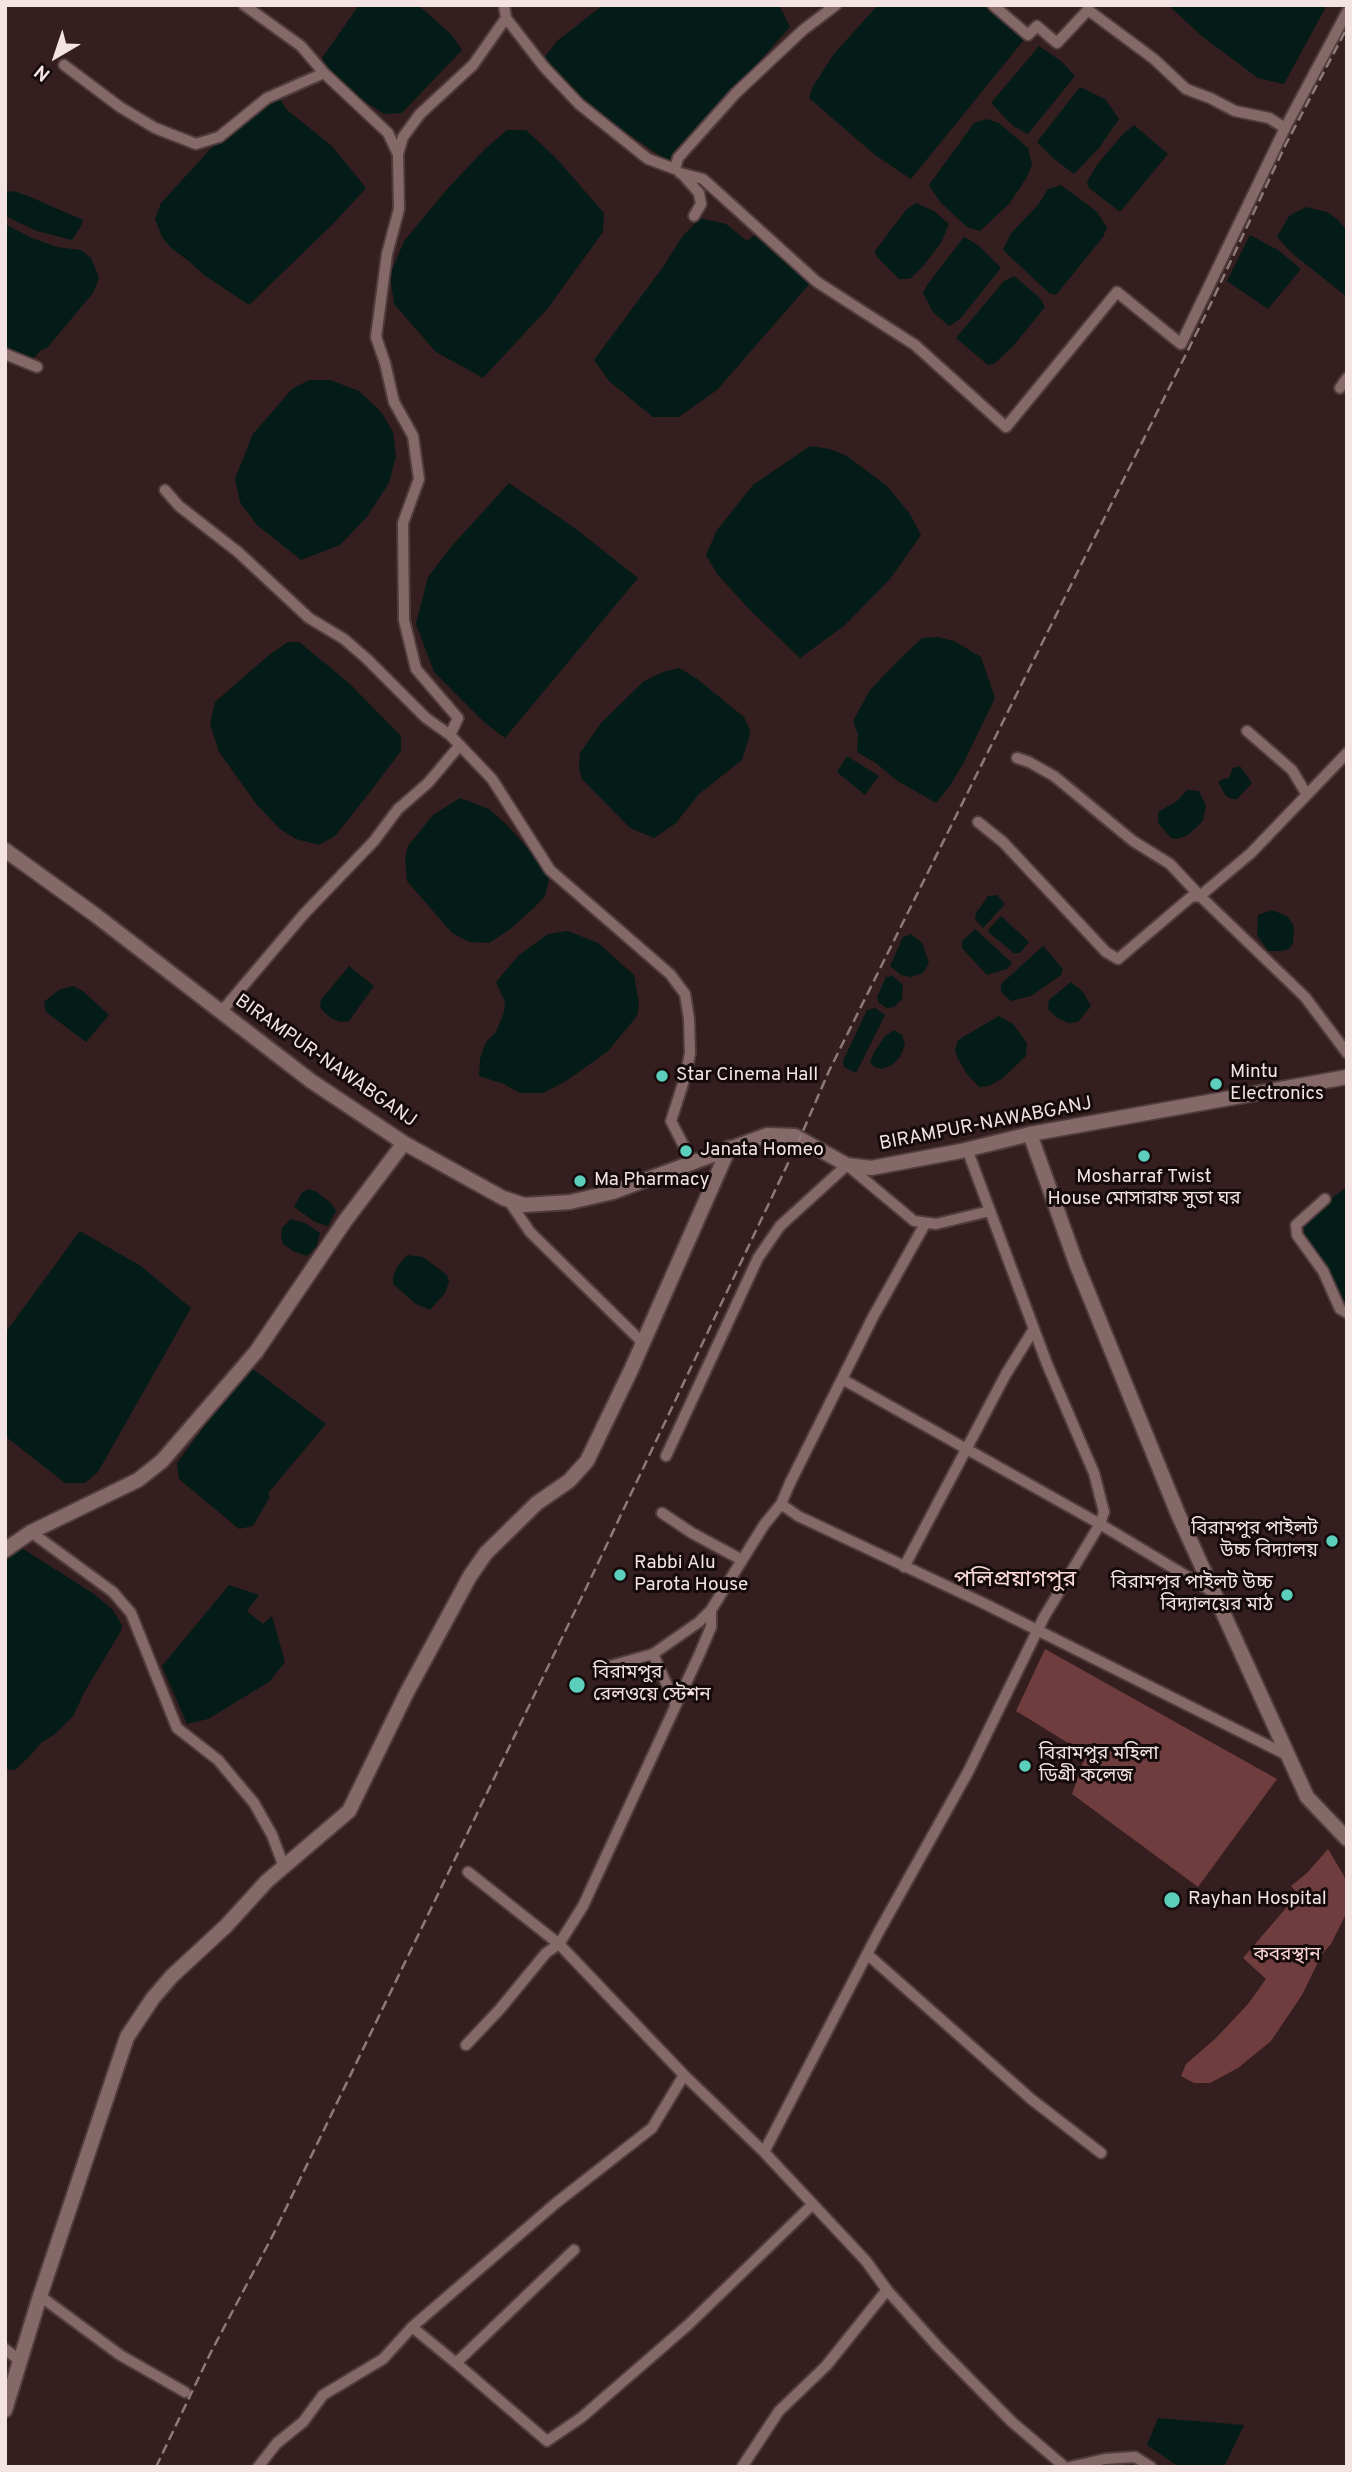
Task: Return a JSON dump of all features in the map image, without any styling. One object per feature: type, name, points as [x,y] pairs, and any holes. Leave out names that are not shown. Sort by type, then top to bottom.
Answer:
[{"type":"street","points":[[244,5],[301,46],[324,73],[388,133],[398,154]]},
{"type":"street","points":[[504,5],[506,18],[579,104],[648,159],[703,179],[817,282],[915,345],[1006,426],[1117,292],[1181,344],[1286,128],[1347,12]]},
{"type":"street","points":[[694,216],[701,204],[699,193],[678,171],[678,158],[736,93],[803,30],[836,5]]},
{"type":"street","points":[[993,5],[1028,35],[1037,26],[1057,43],[1088,9],[1154,59],[1186,89],[1235,111],[1269,118],[1286,128]]},
{"type":"street","points":[[450,735],[458,718],[416,668],[404,620],[403,523],[419,479],[412,436],[394,402],[376,337],[387,254],[399,209],[398,154],[403,137],[420,114],[472,65],[506,18]]},
{"type":"street","points":[[64,65],[120,107],[155,128],[197,144],[219,137],[267,99],[324,73]]},
{"type":"street","points":[[5,354],[37,367]]},
{"type":"street","points":[[1339,388],[1347,378]]},
{"type":"street","points":[[165,490],[179,506],[238,552],[309,618],[344,639],[368,659],[426,718],[450,735],[492,779],[550,870],[633,939],[670,974],[685,994],[690,1053],[687,1074],[671,1121],[692,1162]]},
{"type":"street","points":[[1247,731],[1292,770],[1304,790],[1309,793]]},
{"type":"street","points":[[221,1012],[304,914],[374,841],[398,809],[428,783],[460,745]]},
{"type":"street","points":[[978,822],[1003,842],[1106,952],[1118,959],[1191,897],[1200,896],[1251,853],[1347,753]]},
{"type":"street","points":[[1017,758],[1055,776],[1133,841],[1170,864],[1305,997],[1347,1053]]},
{"type":"street","name":"BIRAMPUR-NAWABGANJ","points":[[5,850],[311,1081],[404,1143],[509,1201],[524,1205],[570,1202],[613,1192],[767,1135],[783,1134],[802,1139],[846,1165],[871,1168],[1030,1134],[1347,1077]]},
{"type":"street","points":[[1030,1134],[1082,1275],[1178,1514],[1307,1797],[1347,1839]]},
{"type":"street","points":[[5,1550],[31,1532],[138,1480],[162,1461],[256,1352],[345,1221],[404,1143]]},
{"type":"street","points":[[5,2410],[19,2360],[127,2036],[172,1976],[226,1926],[267,1881],[349,1811],[406,1695],[470,1576],[486,1553],[528,1512],[569,1481],[587,1461],[643,1343],[729,1148]]},
{"type":"street","points":[[764,2152],[867,1954],[968,1772],[1037,1631],[1100,1524],[1104,1512],[1094,1474],[1034,1329],[967,1149]]},
{"type":"street","points":[[666,1456],[758,1258],[780,1226],[846,1165],[914,1221],[925,1224],[990,1212]]},
{"type":"street","points":[[1325,1199],[1296,1225],[1297,1235],[1323,1271],[1340,1309],[1347,1313]]},
{"type":"street","points":[[509,1201],[530,1232],[643,1343]]},
{"type":"street","points":[[610,1666],[653,1654],[699,1622],[711,1610],[782,1504],[873,1317],[925,1224]]},
{"type":"street","points":[[904,1567],[1006,1374],[1034,1329]]},
{"type":"street","points":[[842,1379],[1100,1524],[1215,1593]]},
{"type":"street","points":[[782,1504],[798,1516],[1289,1756]]},
{"type":"street","points":[[662,1513],[742,1560]]},
{"type":"street","points":[[31,1532],[113,1592],[131,1613],[177,1728],[218,1760],[254,1803],[272,1835],[285,1867]]},
{"type":"street","points":[[466,2045],[546,1953],[559,1944],[583,1906],[711,1628],[711,1610]]},
{"type":"street","points":[[653,1654],[675,1703]]},
{"type":"street","points":[[468,1872],[559,1944],[684,2075],[764,2152],[866,2261],[887,2290],[938,2347],[1012,2422],[1068,2467],[1105,2459],[1135,2457],[1151,2467]]},
{"type":"street","points":[[867,1954],[1031,2099],[1101,2153]]},
{"type":"street","points":[[258,2467],[277,2443],[303,2421],[323,2395],[383,2359],[412,2327],[556,2203],[652,2128],[684,2075]]},
{"type":"street","points":[[412,2327],[547,2441],[582,2417],[679,2333],[813,2204]]},
{"type":"street","points":[[456,2363],[575,2250]]},
{"type":"street","points":[[742,2467],[779,2411],[826,2365],[887,2290]]},
{"type":"street","points":[[40,2296],[120,2355],[185,2392]]},
{"type":"street","points":[[5,2349],[19,2360]]},
{"type":"green space","points":[[1045,1649],[1277,1779],[1198,1887],[1072,1794],[1086,1754],[1016,1711]]},
{"type":"green space","name":"কবরস্থান","points":[[1328,1849],[1347,1885],[1346,1914],[1302,1995],[1271,2041],[1238,2068],[1210,2083],[1194,2083],[1181,2076],[1186,2064],[1216,2038],[1248,2004],[1266,1979],[1243,1958],[1298,1894],[1291,1886],[1307,1873]]},
{"type":"water","points":[[359,5],[418,5],[451,34],[462,50],[402,113],[384,114],[348,90],[331,75],[322,58]]},
{"type":"water","points":[[603,5],[779,5],[790,27],[669,162],[592,109],[553,72],[544,58],[557,41]]},
{"type":"water","points":[[878,5],[988,5],[1018,32],[1023,41],[911,179],[875,155],[809,98],[812,88],[833,55]]},
{"type":"water","points":[[1168,5],[1327,5],[1284,84],[1258,78],[1203,37]]},
{"type":"water","points":[[1039,46],[1061,61],[1075,76],[1028,134],[1013,126],[991,103]]},
{"type":"water","points":[[1080,87],[1105,99],[1119,119],[1099,148],[1074,174],[1037,142]]},
{"type":"water","points":[[280,99],[287,110],[332,146],[366,188],[334,223],[249,305],[204,275],[171,248],[162,237],[155,219],[161,203],[216,143],[267,105]]},
{"type":"water","points":[[987,119],[999,123],[1028,148],[1032,165],[1009,204],[980,231],[967,227],[940,202],[929,185],[974,123]]},
{"type":"water","points":[[1134,125],[1168,154],[1120,212],[1089,188],[1087,182],[1096,166]]},
{"type":"water","points":[[507,130],[526,130],[557,159],[604,213],[603,232],[548,308],[483,378],[436,352],[394,304],[390,275],[404,241],[449,187]]},
{"type":"water","points":[[1061,185],[1096,211],[1107,227],[1103,237],[1056,295],[1049,293],[1003,250],[1011,233],[1038,205],[1048,189]]},
{"type":"water","points":[[5,191],[17,192],[83,220],[81,226],[72,240],[37,231],[5,216]]},
{"type":"water","points":[[916,203],[934,211],[949,224],[941,243],[924,265],[910,279],[899,279],[876,256],[875,251],[906,210]]},
{"type":"water","points":[[1306,207],[1327,212],[1347,230],[1347,297],[1293,254],[1277,237],[1289,216]]},
{"type":"water","points":[[700,218],[726,224],[747,241],[756,234],[812,281],[717,390],[679,417],[653,417],[609,381],[594,360],[682,237]]},
{"type":"water","points":[[5,224],[57,247],[81,250],[91,258],[99,278],[93,293],[47,348],[35,357],[27,359],[5,350]]},
{"type":"water","points":[[1250,235],[1278,250],[1301,269],[1268,309],[1227,281]]},
{"type":"water","points":[[964,237],[978,245],[1001,268],[960,319],[949,326],[933,312],[923,293]]},
{"type":"water","points":[[1014,276],[1040,298],[1045,307],[1014,345],[994,364],[988,365],[956,338],[1004,281]]},
{"type":"water","points":[[309,380],[330,380],[359,391],[382,413],[393,432],[396,456],[389,483],[366,518],[340,545],[301,560],[257,525],[240,502],[235,479],[253,434],[292,389]]},
{"type":"water","points":[[810,446],[830,449],[847,456],[887,486],[910,514],[921,535],[890,579],[844,626],[800,658],[717,574],[706,555],[717,530],[753,485]]},
{"type":"water","points":[[509,483],[576,529],[638,578],[505,738],[485,723],[434,672],[416,624],[428,577],[451,547]]},
{"type":"water","points":[[937,637],[954,641],[981,657],[995,698],[963,764],[936,803],[896,780],[876,763],[857,752],[858,734],[853,721],[870,690],[898,661],[922,638]]},
{"type":"water","points":[[288,642],[299,642],[349,683],[401,736],[401,751],[335,836],[319,845],[296,839],[280,829],[257,805],[219,752],[210,724],[215,702]]},
{"type":"water","points":[[679,668],[696,678],[744,717],[750,735],[742,760],[699,794],[676,823],[654,838],[630,828],[582,779],[579,768],[580,753],[601,723],[644,681]]},
{"type":"water","points":[[847,756],[879,776],[865,795],[837,772]]},
{"type":"water","points":[[1240,766],[1252,783],[1237,799],[1232,799],[1226,796],[1218,782],[1229,778],[1233,768]]},
{"type":"water","points":[[1187,790],[1199,791],[1206,806],[1203,821],[1188,835],[1178,839],[1171,838],[1158,823],[1158,812],[1177,801]]},
{"type":"water","points":[[460,798],[489,809],[506,824],[540,862],[549,879],[545,896],[534,908],[489,943],[469,942],[452,933],[407,881],[405,859],[408,846],[433,815]]},
{"type":"water","points":[[997,895],[1005,904],[983,928],[975,919],[976,913],[988,896]]},
{"type":"water","points":[[1272,910],[1287,916],[1293,924],[1293,943],[1289,949],[1268,951],[1257,935],[1258,915]]},
{"type":"water","points":[[1001,916],[1029,942],[1020,953],[1014,953],[988,932]]},
{"type":"water","points":[[975,929],[1012,963],[1007,969],[987,975],[962,948],[962,941]]},
{"type":"water","points":[[568,931],[598,943],[634,975],[639,1004],[637,1016],[608,1051],[566,1081],[543,1093],[520,1093],[504,1084],[479,1076],[480,1059],[486,1042],[496,1032],[504,1012],[505,1002],[496,982],[519,955],[548,934]]},
{"type":"water","points":[[911,934],[922,943],[929,963],[923,973],[911,977],[901,975],[890,966],[903,937]]},
{"type":"water","points":[[1043,946],[1063,969],[1061,975],[1031,996],[1011,1001],[1001,992],[1001,984]]},
{"type":"water","points":[[349,966],[374,986],[349,1021],[340,1022],[324,1012],[320,1007],[321,1000]]},
{"type":"water","points":[[893,976],[903,985],[902,999],[894,1007],[887,1008],[879,1003],[877,997],[886,977]]},
{"type":"water","points":[[1071,982],[1083,992],[1091,1006],[1078,1022],[1068,1023],[1048,1009],[1049,1000]]},
{"type":"water","points":[[73,986],[83,991],[109,1015],[86,1042],[46,1012],[44,1005],[45,1001],[59,990]]},
{"type":"water","points":[[875,1008],[885,1015],[856,1073],[844,1067],[843,1061],[867,1010]]},
{"type":"water","points":[[999,1016],[1013,1024],[1027,1043],[1026,1056],[1003,1078],[989,1086],[979,1087],[967,1074],[955,1050],[958,1040]]},
{"type":"water","points":[[894,1030],[902,1035],[905,1045],[900,1057],[892,1065],[882,1069],[874,1067],[870,1062],[873,1054],[885,1036]]},
{"type":"water","points":[[1347,1187],[1346,1310],[1298,1229],[1311,1213]]},
{"type":"water","points":[[309,1189],[332,1204],[336,1211],[328,1226],[315,1222],[294,1207],[302,1192]]},
{"type":"water","points":[[291,1219],[305,1223],[320,1233],[317,1246],[307,1256],[283,1244],[282,1228]]},
{"type":"water","points":[[80,1231],[141,1266],[191,1308],[98,1472],[85,1483],[65,1483],[5,1436],[5,1333]]},
{"type":"water","points":[[407,1255],[423,1257],[447,1275],[449,1282],[445,1293],[430,1310],[416,1304],[393,1284],[397,1267]]},
{"type":"water","points":[[249,1366],[326,1424],[269,1492],[269,1498],[253,1526],[239,1529],[179,1479],[177,1463]]},
{"type":"water","points":[[20,1547],[94,1594],[113,1610],[122,1625],[73,1716],[15,1770],[5,1769],[5,1558]]},
{"type":"water","points":[[229,1585],[259,1595],[247,1611],[263,1624],[272,1616],[285,1662],[269,1682],[208,1719],[187,1724],[162,1666]]},
{"type":"water","points":[[1158,2418],[1244,2425],[1224,2467],[1179,2467],[1147,2445]]},
{"type":"railway","points":[[156,2467],[211,2352],[274,2233],[590,1580],[800,1138],[829,1071],[1204,318],[1286,144],[1347,28]]},
{"type":"place","name":"Star Cinema Hall","points":[[662,1076]]},
{"type":"place","name":"Mintu Electronics","points":[[1216,1084]]},
{"type":"place","name":"Janata Homeo","points":[[686,1151]]},
{"type":"place","name":"Mosharraf Twist House মোসারাফ সুতা ঘর","points":[[1144,1156]]},
{"type":"place","name":"Ma Pharmacy","points":[[580,1181]]},
{"type":"place","name":"বিরামপুর পাইলট উচ্চ বিদ্যালয়","points":[[1332,1541]]},
{"type":"place","name":"Rabbi Alu Parota House","points":[[620,1575]]},
{"type":"place","name":"বিরামপুর পাইলট উচ্চ বিদ্যালয়ের মাঠ","points":[[1287,1595]]},
{"type":"place","name":"বিরামপুর রেলওয়ে স্টেশন","points":[[577,1685]]},
{"type":"place","name":"বিরামপুর মহিলা ডিগ্রী কলেজ","points":[[1025,1766]]},
{"type":"place","name":"Rayhan Hospital","points":[[1172,1900]]},
{"type":"district","name":"পলিপ্রয়াগপুর","points":[[1015,1581]]}]
